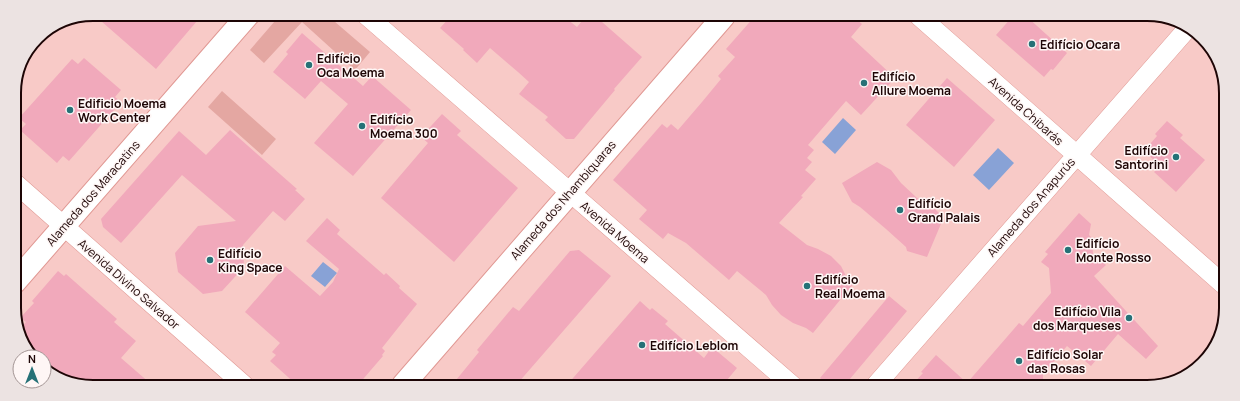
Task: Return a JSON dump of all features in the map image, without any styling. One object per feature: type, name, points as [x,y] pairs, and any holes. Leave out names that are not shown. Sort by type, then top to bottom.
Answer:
[{"type":"street","name":"Alameda dos Maracatins","points":[[21,275],[243,21]]},
{"type":"street","name":"Avenida Moema","points":[[373,21],[785,380]]},
{"type":"street","name":"Alameda dos Nhambiquaras","points":[[406,380],[720,21]]},
{"type":"street","name":"Avenida Chibarás","points":[[925,21],[1076,156],[1219,280]]},
{"type":"street","name":"Alameda dos Anapurús","points":[[880,380],[1184,32]]},
{"type":"street","name":"Avenida Divino Salvador","points":[[21,188],[238,380]]},
{"type":"shaded area","points":[[275,21],[334,21],[370,52],[355,70],[302,22],[264,63],[250,50]]},
{"type":"shaded area","points":[[222,91],[276,139],[262,155],[208,107]]},
{"type":"water","points":[[843,118],[856,130],[835,154],[822,142]]},
{"type":"water","points":[[998,148],[1014,163],[989,190],[973,175]]},
{"type":"water","points":[[323,262],[337,273],[325,287],[311,276]]},
{"type":"building","points":[[101,21],[197,21],[156,69]]},
{"type":"building","points":[[446,21],[570,21],[577,27],[582,21],[601,21],[642,57],[574,139],[566,139],[545,120],[548,117],[519,94],[529,82],[518,72],[490,48],[477,63],[463,50],[464,49],[440,28]]},
{"type":"building","points":[[751,21],[858,21],[862,24],[851,37],[895,78],[861,115],[846,101],[808,145],[814,150],[807,158],[812,162],[805,170],[816,179],[801,196],[803,197],[779,223],[807,245],[831,256],[841,266],[847,278],[854,283],[813,333],[781,315],[766,295],[737,271],[729,280],[686,243],[668,233],[663,239],[639,219],[647,210],[613,180],[662,124],[667,128],[671,124],[678,130],[721,79],[718,76],[735,57],[726,49]]},
{"type":"building","name":"Edifício Ocara","points":[[1009,21],[1032,21],[1067,53],[1053,70],[1051,69],[1044,77],[996,35]]},
{"type":"building","name":"Edifício Moema 300","points":[[302,33],[363,86],[372,76],[411,110],[353,176],[314,143],[348,104],[321,81],[305,99],[273,72],[288,54],[286,52]]},
{"type":"building","name":"Edificio Moema Work Center","points":[[84,58],[121,90],[115,97],[121,102],[69,161],[63,156],[57,163],[21,131],[26,124],[21,120],[21,116],[72,59],[78,64]]},
{"type":"building","points":[[947,78],[995,120],[954,167],[906,125]]},
{"type":"building","points":[[442,114],[461,131],[457,135],[518,188],[454,262],[381,198],[428,143],[421,137]]},
{"type":"building","name":"Edifício Santorini","points":[[1167,121],[1183,135],[1180,138],[1205,160],[1176,192],[1154,172],[1156,170],[1152,167],[1156,162],[1145,152],[1157,136],[1155,134]]},
{"type":"building","points":[[230,130],[297,189],[295,190],[305,199],[285,221],[273,211],[243,245],[244,267],[222,291],[203,294],[178,272],[175,253],[198,226],[236,221],[182,175],[121,243],[103,227],[101,219],[179,131],[206,155]]},
{"type":"building","name":"Edifício Grand Palais","points":[[877,162],[891,170],[901,183],[917,198],[932,206],[943,219],[927,257],[907,251],[906,247],[886,229],[852,202],[842,183]]},
{"type":"building","points":[[1079,213],[1091,224],[1089,235],[1092,238],[1093,254],[1106,265],[1094,276],[1158,346],[1146,359],[1118,334],[1091,366],[1067,346],[1043,374],[1043,380],[970,380],[1019,323],[1023,326],[1051,293],[1049,268],[1041,262],[1048,254],[1045,252]]},
{"type":"building","points":[[327,218],[340,230],[337,234],[384,275],[386,273],[400,286],[399,288],[417,304],[382,348],[385,351],[382,355],[383,356],[362,380],[291,380],[270,361],[276,355],[272,352],[280,343],[245,312],[285,266],[320,296],[333,282],[339,269],[306,241]]},
{"type":"building","points":[[579,250],[611,276],[521,380],[456,380],[479,352],[477,350],[513,307],[519,311],[570,251]]},
{"type":"building","points":[[58,271],[64,276],[66,274],[117,319],[114,322],[136,341],[121,358],[146,380],[93,380],[74,378],[65,375],[52,367],[52,349],[34,349],[28,340],[23,325],[26,322],[22,319],[21,317],[34,303],[32,301]]},
{"type":"building","points":[[889,296],[907,311],[849,380],[822,380],[820,378]]},
{"type":"building","points":[[640,301],[650,310],[652,308],[668,321],[665,324],[704,358],[712,347],[737,368],[727,380],[571,380]]},
{"type":"building","points":[[936,355],[964,380],[917,380],[923,373],[921,372]]},
{"type":"place","name":"Edifício Ocara","points":[[1032,44]]},
{"type":"place","name":"Edifício Oca Moema","points":[[309,65]]},
{"type":"place","name":"Edifício Allure Moema","points":[[864,83]]},
{"type":"place","name":"Edificio Moema Work Center","points":[[70,110]]},
{"type":"place","name":"Edifício Moema 300","points":[[362,126]]},
{"type":"place","name":"Edifício Santorini","points":[[1176,157]]},
{"type":"place","name":"Edifício Grand Palais","points":[[900,210]]},
{"type":"place","name":"Edifício Monte Rosso","points":[[1068,250]]},
{"type":"place","name":"Edifício King Space","points":[[210,260]]},
{"type":"place","name":"Edifício Real Moema","points":[[807,286]]},
{"type":"place","name":"Edifício Vila dos Marqueses","points":[[1129,318]]},
{"type":"place","name":"Edifício Leblom","points":[[642,345]]},
{"type":"place","name":"Edifício Solar das Rosas","points":[[1019,361]]}]
